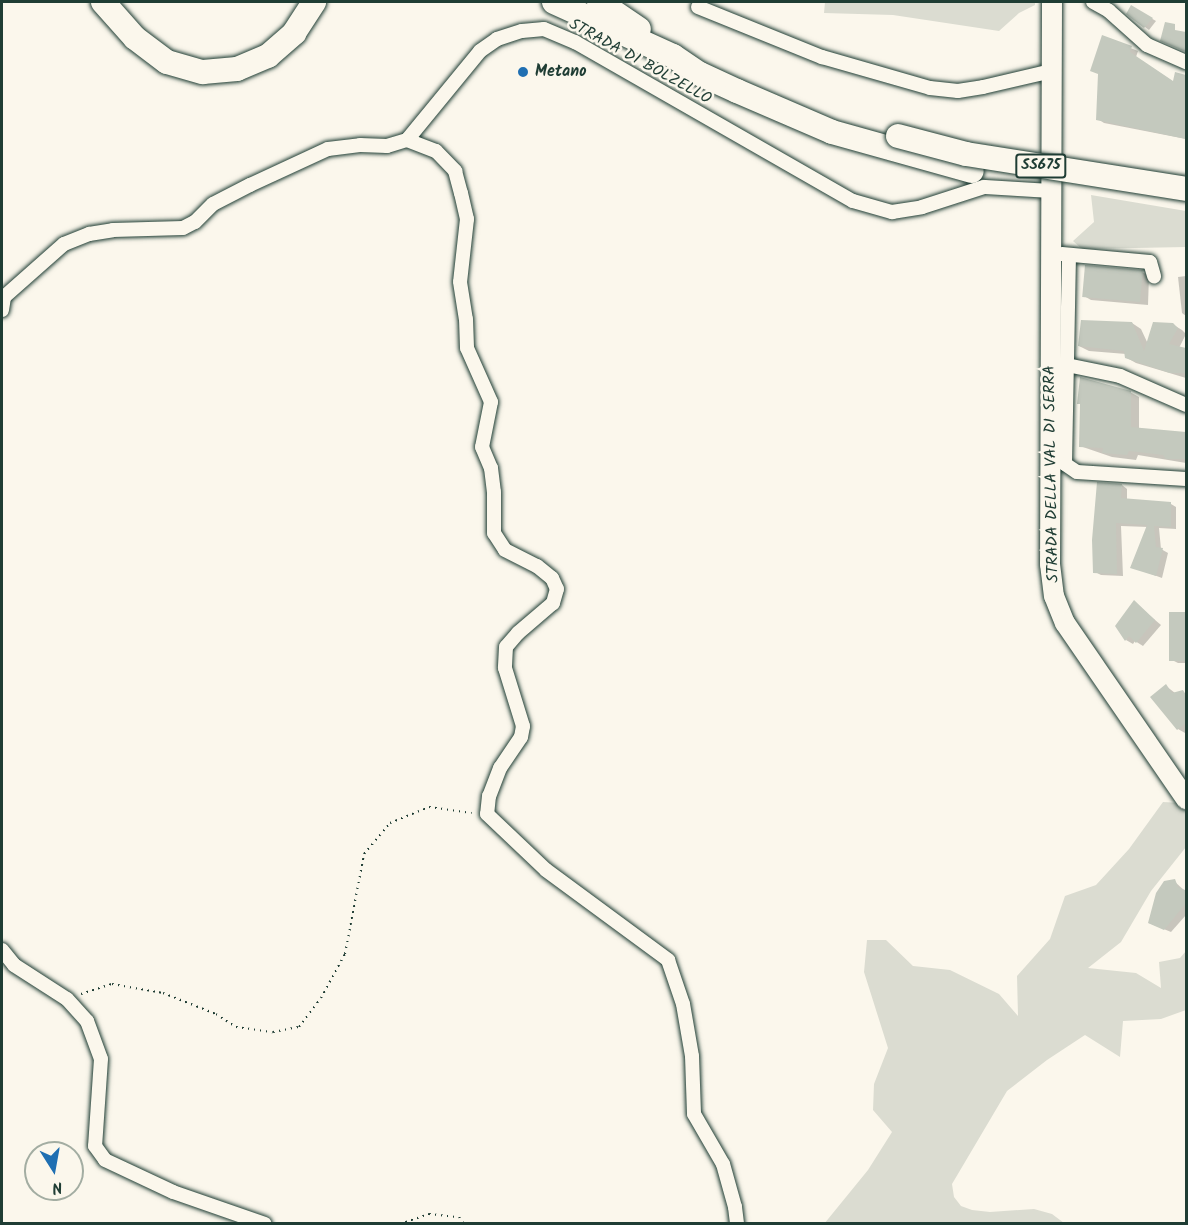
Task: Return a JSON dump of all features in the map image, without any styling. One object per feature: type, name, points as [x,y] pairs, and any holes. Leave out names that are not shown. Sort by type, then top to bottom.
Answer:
[{"type":"highway","points":[[104,2],[135,38],[167,62],[203,72],[237,69],[268,56],[294,33],[314,2]]},
{"type":"highway","points":[[117,2],[135,38]]},
{"type":"highway","name":"SS675","points":[[554,2],[673,57],[704,64],[896,143],[972,171],[1186,203]]},
{"type":"highway","points":[[599,2],[628,20],[673,57]]},
{"type":"highway","name":"SS675","points":[[896,143],[1186,189]]},
{"type":"street","name":"STRADA DELLA VAL DI SERRA","points":[[1052,2],[1052,191],[1060,254],[1067,365],[1065,464],[1077,472],[1186,480]]},
{"type":"street","points":[[1093,2],[1108,11],[1147,45],[1186,62]]},
{"type":"street","points":[[698,7],[822,57],[930,88],[958,91],[1052,71]]},
{"type":"street","name":"STRADA DI BOLZELLO","points":[[407,140],[480,51],[497,39],[522,31],[544,29],[575,42],[853,201],[892,212],[922,207],[984,187],[1052,191]]},
{"type":"street","points":[[2,310],[4,297],[64,244],[89,234],[113,230],[183,228],[195,222],[213,204],[328,149],[360,145],[387,146],[407,140],[436,151],[454,171],[467,219],[460,282],[466,319],[467,348],[491,402],[482,447],[491,468],[494,492],[494,533],[505,550],[537,566],[552,578],[557,589],[553,603],[506,647],[505,668],[523,726],[522,738],[496,777],[489,796],[487,814],[546,870],[668,960],[685,1015],[692,1056],[694,1114],[723,1164],[735,1207],[737,1224]]},
{"type":"street","name":"STRADA DELLA VAL DI SERRA","points":[[1060,254],[1050,564],[1054,596],[1065,623],[1186,799]]},
{"type":"street","points":[[1060,254],[1150,262],[1154,276]]},
{"type":"street","name":"STRADA DELLA VAL DI SERRA","points":[[1067,365],[1120,376],[1186,405]]},
{"type":"street","points":[[2,951],[14,965],[67,999],[87,1021],[101,1059],[95,1146],[105,1160],[173,1192],[265,1224]]},
{"type":"path","points":[[67,999],[112,984],[163,993],[216,1014],[236,1027],[273,1032],[299,1028],[321,998],[345,954],[364,854],[390,823],[429,807],[487,814]]},
{"type":"path","points":[[400,1224],[429,1214],[459,1217],[464,1224]]},
{"type":"shaded area","points":[[825,2],[1035,2],[1035,5],[1019,13],[999,31],[893,15],[824,13]]},
{"type":"shaded area","points":[[1091,195],[1186,211],[1186,247],[1082,249],[1073,241],[1094,222]]},
{"type":"shaded area","points":[[1186,800],[1186,847],[1151,891],[1121,942],[1088,968],[1136,973],[1161,988],[1159,962],[1180,958],[1186,951],[1186,1010],[1161,1019],[1123,1021],[1120,1057],[1085,1035],[1047,1060],[1007,1091],[952,1184],[954,1197],[961,1206],[972,1210],[990,1212],[1034,1209],[1052,1214],[1064,1223],[824,1224],[868,1170],[892,1132],[873,1110],[874,1084],[888,1048],[864,972],[867,940],[886,940],[913,966],[950,970],[999,994],[1018,1016],[1017,976],[1050,939],[1065,896],[1096,885],[1129,849],[1163,802],[1180,803]]},
{"type":"building","points":[[1131,5],[1153,18],[1144,28],[1126,14]]},
{"type":"building","points":[[1165,22],[1175,24],[1175,30],[1186,32],[1186,52],[1160,41]]},
{"type":"building","points":[[1102,35],[1132,46],[1130,52],[1173,81],[1175,72],[1186,75],[1186,139],[1096,120],[1098,74],[1090,71]]},
{"type":"building","points":[[1085,265],[1143,270],[1140,302],[1082,297]]},
{"type":"building","points":[[1081,320],[1132,322],[1144,351],[1153,322],[1173,323],[1178,328],[1169,344],[1186,348],[1186,373],[1170,373],[1125,358],[1124,351],[1078,346]]},
{"type":"building","points":[[1080,377],[1131,391],[1131,427],[1186,432],[1186,459],[1166,459],[1163,455],[1129,451],[1127,455],[1102,453],[1103,448],[1079,447],[1080,404],[1077,404]]},
{"type":"building","points":[[1097,482],[1122,484],[1121,498],[1171,502],[1171,527],[1154,526],[1156,547],[1163,548],[1156,576],[1130,568],[1147,525],[1116,523],[1117,574],[1093,573],[1092,540]]},
{"type":"building","points":[[1134,600],[1155,620],[1136,643],[1129,636],[1125,641],[1115,626]]},
{"type":"building","points":[[1169,612],[1186,612],[1186,661],[1169,661]]},
{"type":"building","points":[[1166,684],[1172,693],[1183,690],[1186,695],[1186,723],[1177,730],[1150,697]]},
{"type":"building","points":[[1175,879],[1178,887],[1185,890],[1186,903],[1164,930],[1148,923],[1156,893],[1164,881]]},
{"type":"place","name":"Metano","points":[[523,72]]}]
